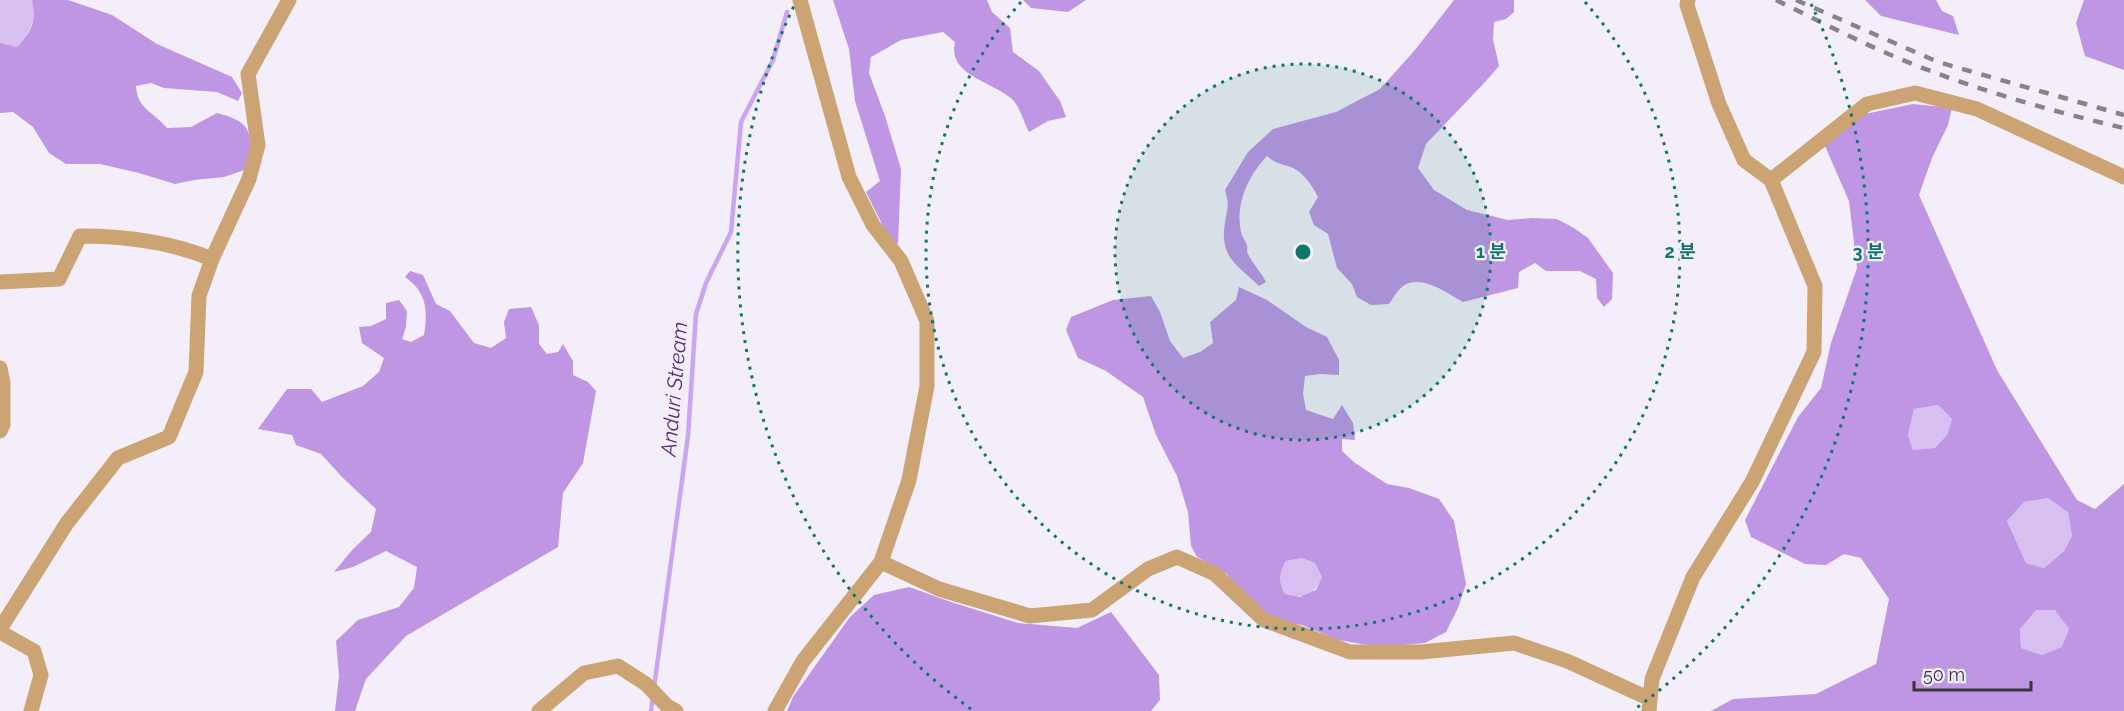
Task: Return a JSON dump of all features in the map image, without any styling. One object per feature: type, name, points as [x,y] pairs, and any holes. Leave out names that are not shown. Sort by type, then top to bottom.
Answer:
[{"type":"street","points":[[31,711],[41,675],[34,651],[0,631],[68,523],[118,458],[169,437],[196,372],[199,296],[212,259],[249,179],[258,145],[248,74],[289,0]]},
{"type":"street","points":[[775,711],[803,661],[881,562],[909,480],[927,386],[927,321],[901,261],[873,225],[849,177],[800,0]]},
{"type":"street","points":[[881,562],[939,589],[1030,616],[1092,610],[1148,569],[1177,557],[1215,574],[1264,620],[1350,652],[1421,652],[1514,643],[1567,661],[1650,705],[1652,679],[1693,577],[1752,482],[1814,352],[1815,286],[1771,180],[1744,160],[1719,104],[1688,0]]},
{"type":"street","points":[[1771,180],[1867,104],[1915,93],[1977,109],[2124,177]]},
{"type":"street","points":[[0,282],[59,279],[80,236],[113,236],[194,252],[212,259]]},
{"type":"street","points":[[0,368],[3,383],[3,425],[0,431]]},
{"type":"street","points":[[539,711],[584,673],[618,666],[646,684],[672,709]]},
{"type":"shaded area","points":[[0,0],[33,0],[33,21],[26,36],[17,47],[0,43]]},
{"type":"shaded area","points":[[33,0],[68,0],[112,15],[157,44],[232,77],[242,93],[238,101],[217,92],[164,88],[151,83],[136,86],[137,94],[147,110],[167,128],[191,127],[217,113],[238,121],[248,132],[250,139],[247,169],[224,177],[175,184],[100,164],[66,164],[49,153],[33,127],[13,112],[0,113],[0,43],[17,47],[26,36],[33,21]]},
{"type":"shaded area","points":[[833,0],[987,0],[992,12],[1010,28],[1013,52],[1039,71],[1060,101],[1066,117],[1048,121],[1029,132],[1015,102],[964,70],[954,53],[955,42],[943,32],[901,40],[871,57],[869,73],[901,169],[898,244],[888,236],[866,192],[880,181],[855,101],[849,49]]},
{"type":"shaded area","points":[[1023,0],[1086,0],[1068,12],[1031,8]]},
{"type":"shaded area","points":[[1454,0],[1514,0],[1514,12],[1506,19],[1494,22],[1493,39],[1499,66],[1426,144],[1418,168],[1434,190],[1467,210],[1508,220],[1557,219],[1574,228],[1588,238],[1613,273],[1612,299],[1604,307],[1597,298],[1596,279],[1580,271],[1546,271],[1535,263],[1519,272],[1518,288],[1463,302],[1438,288],[1416,282],[1403,286],[1389,304],[1371,305],[1357,297],[1352,284],[1337,268],[1328,234],[1314,225],[1309,212],[1318,197],[1310,183],[1298,171],[1267,156],[1249,181],[1240,211],[1241,232],[1247,245],[1247,253],[1266,282],[1259,286],[1232,260],[1225,245],[1224,235],[1228,204],[1225,190],[1248,152],[1273,129],[1336,112],[1380,89],[1415,50]]},
{"type":"shaded area","points":[[1865,0],[1936,0],[1942,11],[1953,16],[1959,35],[1881,16]]},
{"type":"shaded area","points":[[2084,0],[2124,0],[2124,70],[2085,56],[2076,23]]},
{"type":"shaded area","points":[[1913,104],[1952,108],[1948,125],[1932,158],[1919,195],[1997,370],[2077,500],[2095,509],[2124,484],[2124,711],[1711,711],[1733,699],[1816,694],[1876,664],[1889,599],[1861,558],[1844,554],[1826,565],[1805,564],[1751,537],[1745,520],[1798,417],[1821,388],[1831,343],[1857,268],[1849,201],[1825,146],[1860,115]],"holes":[[[1938,405],[1952,419],[1947,435],[1935,448],[1913,450],[1908,435],[1914,409]],[[2048,498],[2068,512],[2072,536],[2064,551],[2044,568],[2026,563],[2007,521],[2024,502]],[[2036,610],[2055,610],[2069,629],[2062,647],[2042,655],[2021,648],[2020,629]]]},
{"type":"shaded area","points":[[410,271],[423,275],[436,304],[450,311],[474,343],[491,348],[506,338],[504,322],[509,309],[531,307],[539,325],[539,344],[547,354],[558,352],[563,344],[573,361],[573,375],[588,382],[596,391],[583,463],[563,493],[558,547],[406,636],[366,679],[355,711],[335,711],[339,676],[336,641],[358,620],[399,607],[414,588],[417,567],[386,551],[353,567],[334,572],[371,532],[376,509],[321,454],[296,445],[292,435],[258,429],[287,389],[311,389],[322,402],[363,386],[379,372],[384,358],[362,343],[359,327],[371,326],[386,319],[386,303],[399,300],[407,311],[406,327],[402,339],[411,342],[424,335],[426,310],[418,289],[405,277]]},
{"type":"shaded area","points":[[1239,287],[1267,300],[1306,327],[1327,337],[1339,360],[1339,375],[1305,376],[1303,394],[1306,410],[1333,419],[1342,405],[1353,423],[1355,440],[1342,439],[1342,451],[1355,463],[1387,484],[1409,488],[1439,499],[1454,521],[1466,584],[1458,608],[1446,632],[1425,643],[1380,647],[1338,640],[1302,625],[1272,620],[1247,600],[1227,574],[1197,557],[1191,546],[1188,512],[1177,476],[1156,435],[1143,397],[1106,371],[1078,358],[1066,330],[1071,317],[1113,300],[1151,296],[1160,312],[1170,341],[1183,358],[1200,352],[1213,343],[1210,322],[1236,300]],"holes":[[[1302,558],[1315,563],[1322,577],[1316,590],[1300,597],[1285,594],[1280,577],[1286,561]]]},
{"type":"shaded area","points":[[1938,405],[1952,419],[1947,435],[1935,448],[1913,450],[1908,435],[1914,409]]},
{"type":"shaded area","points":[[2048,498],[2068,511],[2072,536],[2064,551],[2044,568],[2026,563],[2007,521],[2024,502]]},
{"type":"shaded area","points":[[1302,558],[1315,563],[1322,577],[1315,589],[1308,595],[1285,594],[1280,581],[1284,565],[1286,561]]},
{"type":"shaded area","points":[[909,587],[1018,623],[1077,628],[1111,612],[1159,675],[1160,700],[1151,711],[787,711],[793,697],[850,617],[874,595]]},
{"type":"shaded area","points":[[2036,609],[2055,609],[2069,629],[2063,647],[2042,655],[2021,648],[2020,629]]},
{"type":"waterway","name":"Anduri Stream","points":[[654,688],[688,436],[696,314],[706,283],[731,232],[741,122],[773,60],[787,12]]},
{"type":"waterway","name":"Anduri Stream","points":[[651,711],[653,696]]},
{"type":"railway","points":[[1776,0],[1875,48],[1935,73],[2029,104],[2124,128]]},
{"type":"railway","points":[[1796,0],[1938,62],[2124,115]]}]
